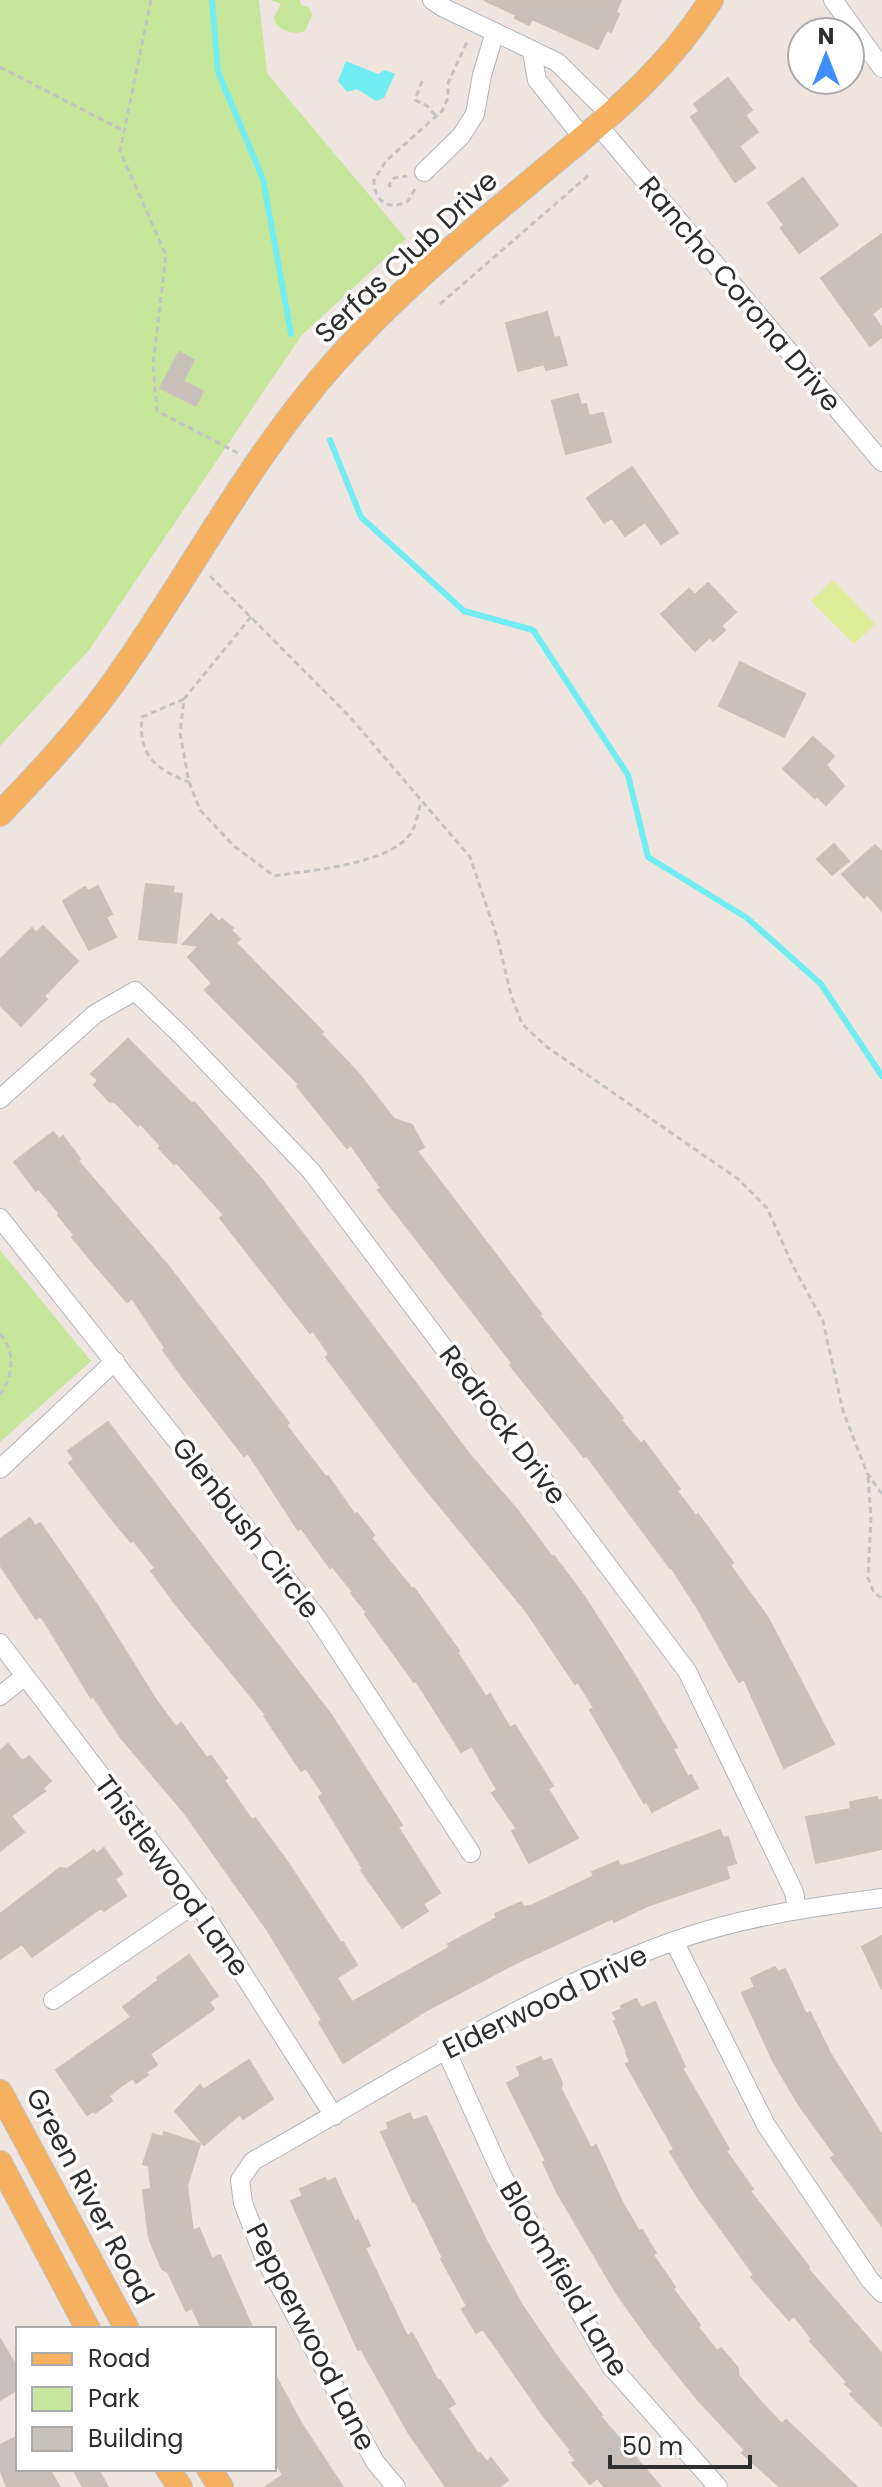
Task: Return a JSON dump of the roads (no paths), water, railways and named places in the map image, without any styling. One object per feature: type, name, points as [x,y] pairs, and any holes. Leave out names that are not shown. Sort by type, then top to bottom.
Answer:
[{"type":"main road","name":"Serfas Club Drive","points":[[0,814],[62,748],[111,686],[256,462],[345,350],[440,258],[654,75],[691,31],[711,0]]},
{"type":"main road","name":"Green River Road","points":[[3,2103],[126,2327]]},
{"type":"main road","points":[[0,2163],[87,2327]]},
{"type":"street","points":[[432,0],[557,62],[597,126]]},
{"type":"street","points":[[833,0],[882,68]]},
{"type":"street","points":[[417,179],[461,136],[475,114],[482,75],[495,32]]},
{"type":"street","points":[[532,52],[537,80],[597,126]]},
{"type":"street","name":"Rancho Corona Drive","points":[[597,126],[882,462]]},
{"type":"street","name":"Redrock Drive","points":[[0,1099],[95,1014],[135,991],[183,1037],[311,1171],[687,1671],[794,1892],[797,1909]]},
{"type":"street","name":"Glenbush Circle","points":[[0,1218],[318,1619],[471,1853]]},
{"type":"street","points":[[0,1469],[115,1361]]},
{"type":"street","name":"Thistlewood Lane","points":[[0,1643],[197,1902],[334,2116]]},
{"type":"street","points":[[0,1696],[25,1676]]},
{"type":"street","name":"Elderwood Drive","points":[[240,2180],[253,2161],[445,2048],[562,1990],[674,1941],[735,1923],[797,1909],[882,1898]]},
{"type":"street","points":[[53,2000],[197,1902]]},
{"type":"street","points":[[674,1941],[766,2125],[870,2280],[882,2293]]},
{"type":"street","name":"Bloomfield Lane","points":[[445,2048],[502,2175],[610,2365],[718,2487]]},
{"type":"street","name":"Pepperwood Lane","points":[[240,2180],[243,2203],[265,2259],[375,2462],[396,2487]]},
{"type":"water","points":[[346,61],[378,74],[385,70],[395,74],[384,98],[376,101],[357,89],[347,92],[338,81]]},
{"type":"waterway","points":[[212,0],[218,72],[263,179],[291,334]]},
{"type":"waterway","points":[[330,440],[361,517],[464,611],[533,630],[628,775],[648,857],[747,918],[821,984],[882,1076]]}]
